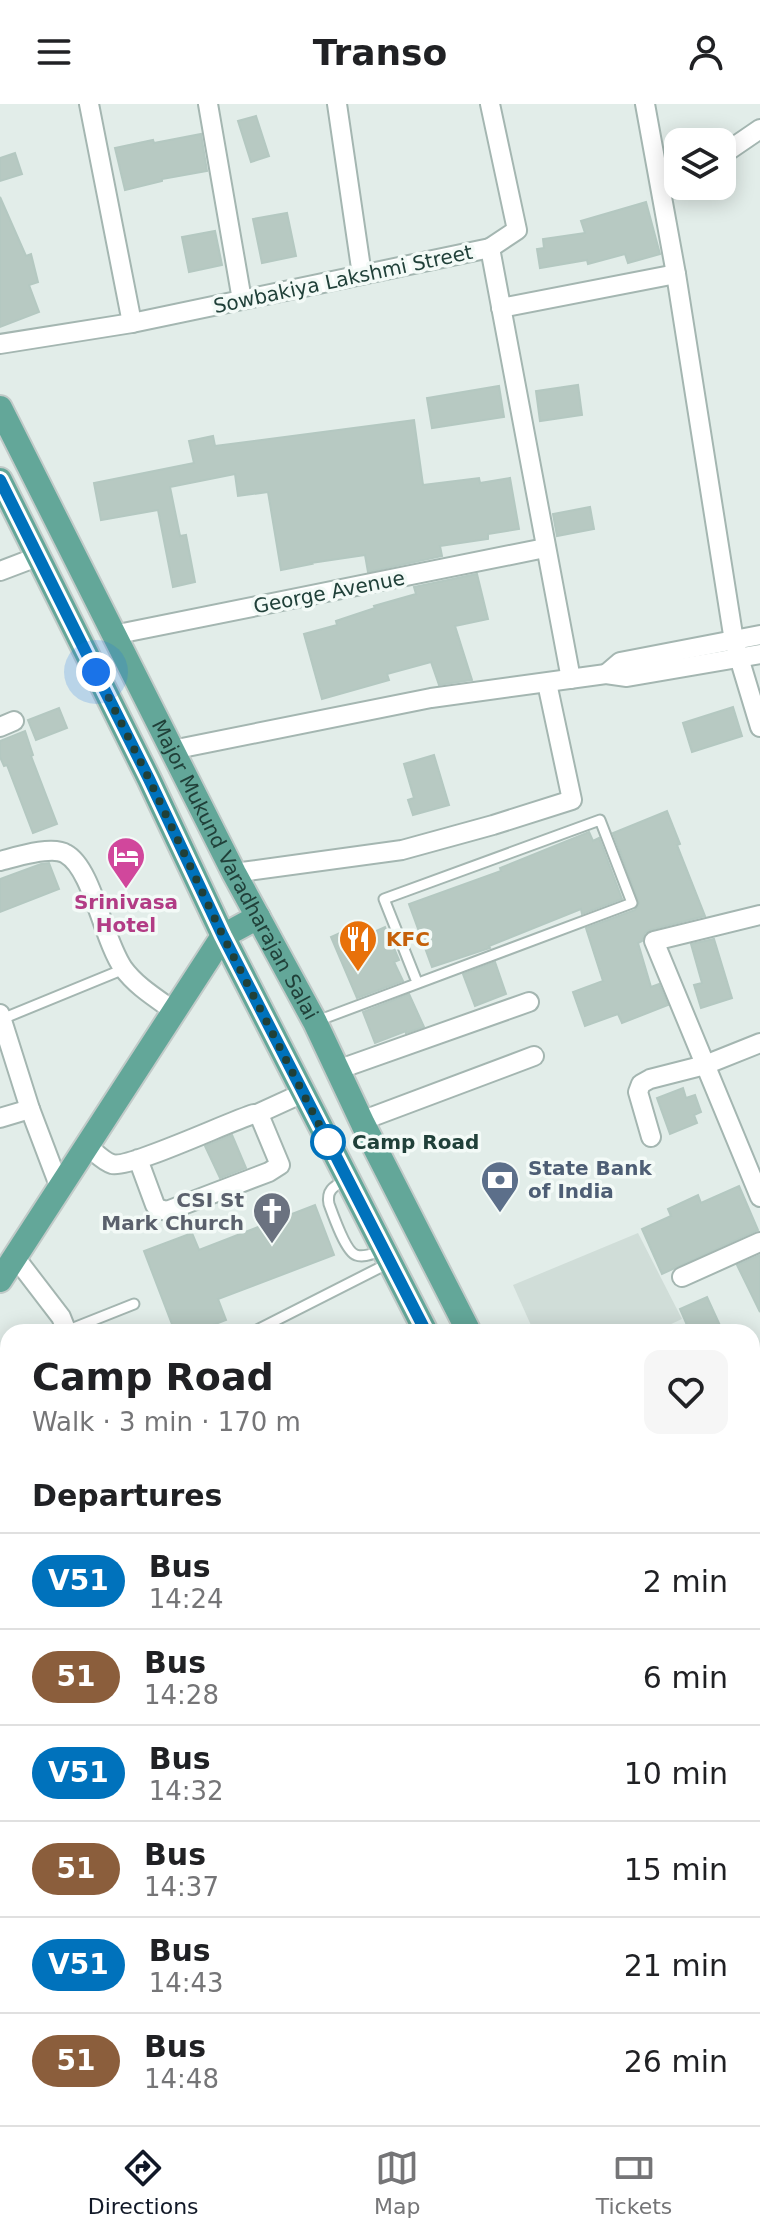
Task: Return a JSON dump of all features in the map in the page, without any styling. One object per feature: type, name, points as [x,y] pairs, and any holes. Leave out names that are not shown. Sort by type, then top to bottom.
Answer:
[{"type":"main road","name":"Major Mukund Varadharajan Salai","points":[[0,408],[234,873],[315,1022],[361,1121],[465,1324]]},
{"type":"main road","name":"Major Mukund Varadharajan Salai","points":[[0,480],[149,779],[223,936],[422,1324]]},
{"type":"main road","points":[[0,1280],[223,936],[258,917]]},
{"type":"street","points":[[89,104],[132,323]]},
{"type":"street","points":[[208,104],[242,300]]},
{"type":"street","points":[[337,104],[362,275]]},
{"type":"street","points":[[490,104],[517,230],[490,248]]},
{"type":"street","points":[[645,104],[737,649],[760,727]]},
{"type":"street","points":[[736,145],[760,129]]},
{"type":"street","name":"Sowbakiya Lakshmi Street","points":[[0,344],[132,323],[490,248],[571,679]]},
{"type":"street","points":[[501,308],[676,274]]},
{"type":"street","name":"George Avenue","points":[[113,635],[545,548]]},
{"type":"street","points":[[0,571],[37,557]]},
{"type":"street","points":[[737,649],[760,635]]},
{"type":"street","points":[[172,750],[431,698],[606,674],[620,662],[737,649],[760,654]]},
{"type":"street","points":[[234,873],[402,850],[572,800],[547,683]]},
{"type":"street","points":[[0,861],[49,850],[67,854],[81,867],[105,933],[124,969],[134,982],[174,1011]]},
{"type":"street","points":[[760,915],[654,941],[760,1195]]},
{"type":"street","points":[[337,1070],[529,1002]]},
{"type":"street","points":[[1,1016],[30,1109],[60,1188]]},
{"type":"street","points":[[651,1137],[638,1092],[641,1084],[705,1065],[760,1043]]},
{"type":"street","points":[[361,1121],[534,1056]]},
{"type":"street","points":[[87,1146],[110,1164],[118,1165],[250,1114],[257,1114],[303,1093]]},
{"type":"street","points":[[0,1118],[30,1109]]},
{"type":"street","points":[[138,1159],[155,1205],[167,1211],[280,1165],[257,1114]]},
{"type":"street","points":[[682,1277],[760,1242]]},
{"type":"street","points":[[15,1257],[64,1324]]},
{"type":"lane","points":[[315,1022],[632,903],[600,820],[384,899],[417,982]]},
{"type":"lane","points":[[1,1016],[124,969]]},
{"type":"lane","points":[[267,1324],[387,1256]]},
{"type":"lane","points":[[84,1324],[134,1304]]},
{"type":"shaded area","points":[[638,1233],[682,1319],[671,1324],[530,1324],[513,1285]]},
{"type":"building","points":[[256,116],[269,156],[251,162],[238,121]]},
{"type":"building","points":[[201,134],[207,171],[125,190],[115,148]]},
{"type":"building","points":[[15,153],[22,174],[0,181],[0,158]]},
{"type":"building","points":[[0,197],[26,256],[31,254],[38,282],[29,285],[39,312],[0,327]]},
{"type":"building","points":[[646,202],[660,254],[628,263],[625,254],[588,264],[587,260],[540,268],[537,249],[544,248],[543,239],[585,233],[581,221]]},
{"type":"building","points":[[287,213],[296,256],[262,263],[253,219]]},
{"type":"building","points":[[215,231],[222,265],[189,272],[182,237]]},
{"type":"building","points":[[578,385],[582,415],[540,421],[536,391]]},
{"type":"building","points":[[499,386],[504,417],[432,428],[427,398]]},
{"type":"building","points":[[414,420],[423,485],[479,478],[480,483],[510,478],[519,529],[488,534],[488,539],[440,546],[442,556],[368,572],[365,555],[281,570],[268,492],[238,496],[235,474],[170,487],[180,536],[186,535],[195,582],[173,587],[158,510],[101,520],[94,483],[194,463],[189,441],[213,436],[215,446]]},
{"type":"building","points":[[590,507],[594,529],[557,536],[553,514]]},
{"type":"building","points":[[477,574],[488,619],[455,626],[472,680],[439,685],[431,662],[387,674],[389,680],[322,699],[304,634],[337,625],[336,621],[374,606],[416,594],[414,587]]},
{"type":"building","points":[[733,707],[742,736],[692,752],[683,723]]},
{"type":"building","points":[[59,708],[67,728],[36,740],[28,720]]},
{"type":"building","points":[[25,731],[31,756],[57,824],[33,833],[7,765],[4,766],[0,757],[0,741]]},
{"type":"building","points":[[434,755],[449,805],[413,815],[408,800],[414,798],[404,764]]},
{"type":"building","points":[[667,811],[705,916],[650,930],[638,943],[651,987],[659,984],[668,1005],[622,1023],[618,1014],[585,1026],[573,992],[603,981],[586,928],[635,910],[639,903],[613,833]]},
{"type":"building","points":[[589,832],[593,841],[599,838],[622,899],[582,914],[581,909],[490,948],[432,967],[409,904],[501,871],[500,868]]},
{"type":"building","points":[[49,863],[59,889],[0,912],[0,879]]},
{"type":"building","points":[[360,924],[365,936],[385,927],[399,960],[394,962],[403,981],[357,998],[331,937]]},
{"type":"building","points":[[714,939],[732,998],[701,1008],[694,985],[702,983],[691,944]]},
{"type":"building","points":[[495,962],[506,994],[475,1006],[463,974]]},
{"type":"building","points":[[409,994],[424,1027],[375,1043],[363,1012]]},
{"type":"building","points":[[683,1088],[686,1098],[695,1095],[701,1112],[694,1115],[697,1123],[670,1134],[657,1098]]},
{"type":"building","points":[[232,1135],[246,1168],[220,1178],[205,1146]]},
{"type":"building","points":[[739,1186],[758,1230],[662,1274],[642,1229],[671,1216],[668,1209],[698,1195],[701,1203]]},
{"type":"building","points":[[315,1205],[334,1255],[218,1299],[226,1320],[216,1324],[172,1324],[144,1251],[192,1233],[199,1250]]},
{"type":"building","points":[[760,1255],[760,1312],[737,1265]]},
{"type":"building","points":[[707,1297],[719,1324],[687,1324],[680,1309]]},
{"type":"bus line","name":"V51","points":[[0,480],[149,779],[223,936],[422,1324]]},
{"type":"place","name":"Srinivasa Hotel","points":[[126,890]]},
{"type":"place","name":"KFC","points":[[358,973]]},
{"type":"place","name":"Camp Road","points":[[328,1142]]},
{"type":"place","name":"State Bank of India","points":[[500,1214]]},
{"type":"place","name":"CSI St Mark Church","points":[[272,1245]]},
{"type":"route","points":[[96,672],[223,936],[333,1152],[328,1142]]}]
